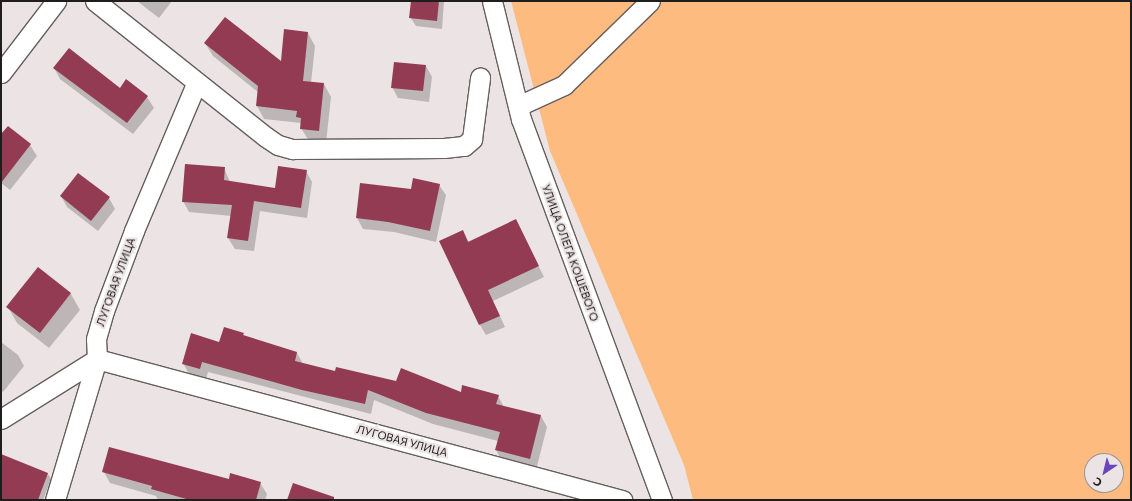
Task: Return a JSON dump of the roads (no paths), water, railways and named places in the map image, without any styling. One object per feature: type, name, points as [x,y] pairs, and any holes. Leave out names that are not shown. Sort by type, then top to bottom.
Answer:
[{"type":"street","points":[[1,73],[56,1]]},
{"type":"street","points":[[94,1],[196,84],[266,137],[278,145],[292,149],[444,148],[464,146],[472,140],[480,78]]},
{"type":"street","name":"УЛИЦА ОЛЕГА КОШЕВОГО","points":[[492,1],[521,119],[662,500]]},
{"type":"street","points":[[518,106],[564,85],[650,1]]},
{"type":"street","name":"ЛУГОВАЯ УЛИЦА","points":[[196,84],[134,231],[104,311],[96,339],[97,359],[622,500]]},
{"type":"street","points":[[1,419],[97,359]]},
{"type":"street","points":[[55,500],[97,359]]}]
